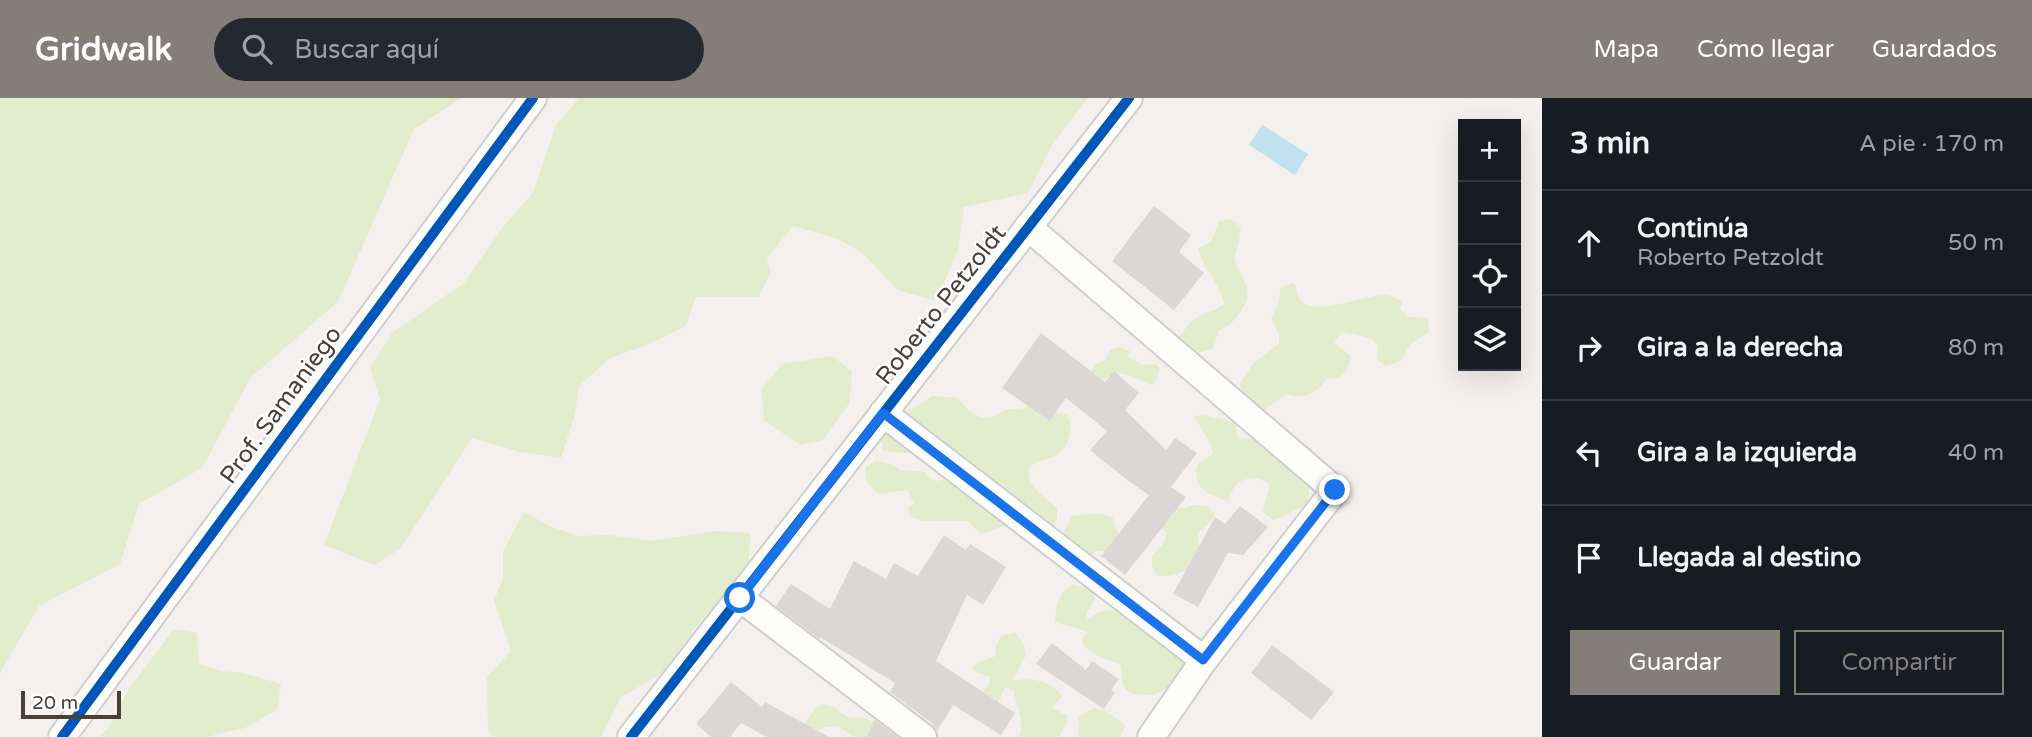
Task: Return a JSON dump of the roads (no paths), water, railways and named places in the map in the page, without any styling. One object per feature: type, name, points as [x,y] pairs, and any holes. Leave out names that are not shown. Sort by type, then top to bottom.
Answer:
[{"type":"street","name":"Prof. Samaniego","points":[[62,737],[533,98]]},
{"type":"street","name":"Roberto Petzoldt","points":[[631,737],[1129,98]]},
{"type":"street","points":[[1028,227],[1335,490],[1203,660],[1151,737]]},
{"type":"street","points":[[883,413],[1203,660]]},
{"type":"street","points":[[740,598],[923,737]]},
{"type":"water","points":[[1262,125],[1308,154],[1295,175],[1249,145]]}]
